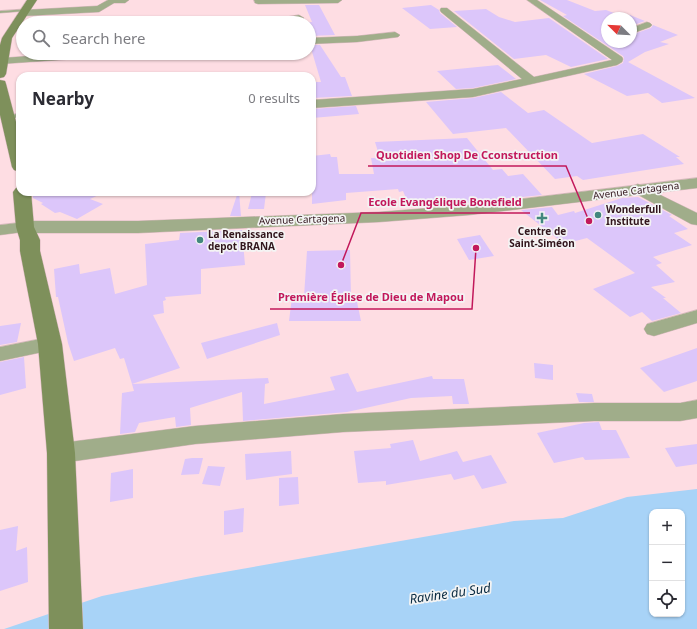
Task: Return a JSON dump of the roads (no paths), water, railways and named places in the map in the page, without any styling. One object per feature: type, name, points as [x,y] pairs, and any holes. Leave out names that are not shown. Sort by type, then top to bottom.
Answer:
[{"type":"main road","points":[[22,16],[32,0]]},
{"type":"main road","points":[[0,74],[7,38],[16,25]]},
{"type":"main road","points":[[0,84],[2,102],[14,116],[15,131]]},
{"type":"main road","points":[[22,196],[25,228],[30,240],[30,251],[50,344],[61,453],[66,629]]},
{"type":"street","points":[[25,12],[99,9],[112,1],[125,0]]},
{"type":"street","points":[[258,1],[338,0]]},
{"type":"street","points":[[316,104],[473,93],[617,62],[618,58],[531,0]]},
{"type":"street","points":[[444,10],[532,81]]},
{"type":"street","points":[[637,29],[647,25]]},
{"type":"street","points":[[316,40],[357,39],[395,35]]},
{"type":"street","points":[[592,41],[601,40]]},
{"type":"street","points":[[3,58],[16,56]]},
{"type":"street","points":[[3,58],[16,57]]},
{"type":"street","name":"Avenue Cartagena","points":[[25,228],[138,227],[379,216],[469,210],[638,189],[697,184]]},
{"type":"street","points":[[638,189],[697,220]]},
{"type":"street","points":[[0,230],[25,228]]},
{"type":"street","points":[[654,329],[697,316]]},
{"type":"street","points":[[0,354],[50,344]]},
{"type":"street","points":[[61,453],[195,435],[343,423],[594,412],[680,412],[697,410]]},
{"type":"lane","points":[[0,12],[25,12]]},
{"type":"water","name":"Ravine du Sud","points":[[697,489],[697,629],[4,629],[102,596],[196,577],[514,521],[563,518],[627,497]]},
{"type":"place","name":"Wonderfull Institute","points":[[598,215]]},
{"type":"place","name":"Centre de Saint-Siméon","points":[[542,218]]},
{"type":"place","name":"Quotidien Shop De Cconstruction","points":[[589,221]]},
{"type":"place","name":"La Renaissance depot BRANA","points":[[200,240]]},
{"type":"place","name":"Première Église de Dieu de Mapou","points":[[476,248]]},
{"type":"place","name":"Ecole Evangélique Bonefield","points":[[341,265]]}]
